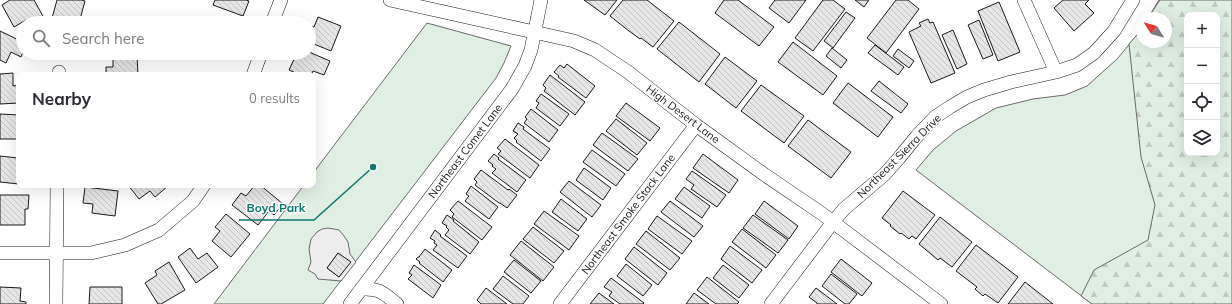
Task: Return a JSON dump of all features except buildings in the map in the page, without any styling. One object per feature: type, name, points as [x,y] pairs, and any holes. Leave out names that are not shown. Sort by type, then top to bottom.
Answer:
[{"type":"street","points":[[275,16],[281,0]]},
{"type":"street","name":"High Desert Lane","points":[[390,0],[574,41],[595,50],[628,72],[696,125],[833,222],[941,304]]},
{"type":"street","name":"Northeast Comet Lane","points":[[350,304],[512,89],[525,66],[531,50],[541,0]]},
{"type":"street","points":[[1024,0],[1056,72]]},
{"type":"street","name":"Northeast Sierra Drive","points":[[771,304],[844,209],[885,174],[935,117],[968,97],[984,90],[1011,82],[1056,72],[1077,65],[1094,53],[1114,31],[1133,0]]},
{"type":"street","points":[[253,72],[258,60]]},
{"type":"street","name":"Northeast Smoke Stack Lane","points":[[560,304],[696,125]]},
{"type":"street","points":[[56,304],[57,188]]},
{"type":"street","points":[[0,253],[91,253],[125,245],[159,230],[193,201],[202,188]]},
{"type":"street","points":[[361,289],[372,288],[382,292],[397,304]]},
{"type":"green space","points":[[1159,0],[1232,0],[1232,304],[1092,304],[916,170],[933,150],[956,131],[996,108],[1033,99],[1065,95],[1087,86],[1117,59],[1136,36],[1136,48],[1172,48],[1172,12],[1152,12]]},
{"type":"green space","points":[[1160,0],[1232,0],[1232,304],[1092,304],[1081,296],[1094,270],[1148,240],[1155,205],[1141,157],[1129,44],[1136,36],[1136,48],[1172,48],[1172,12],[1152,12]]},
{"type":"green space","points":[[427,23],[511,46],[496,78],[323,304],[214,304],[302,188],[316,188],[316,169]]},
{"type":"shaded area","points":[[328,228],[339,230],[348,242],[350,254],[356,262],[341,281],[318,279],[315,274],[308,270],[311,262],[309,249],[311,239],[322,229]],"holes":[[[338,253],[350,262],[339,277],[327,268]]]},
{"type":"place","name":"Boyd Park","points":[[373,167]]}]
